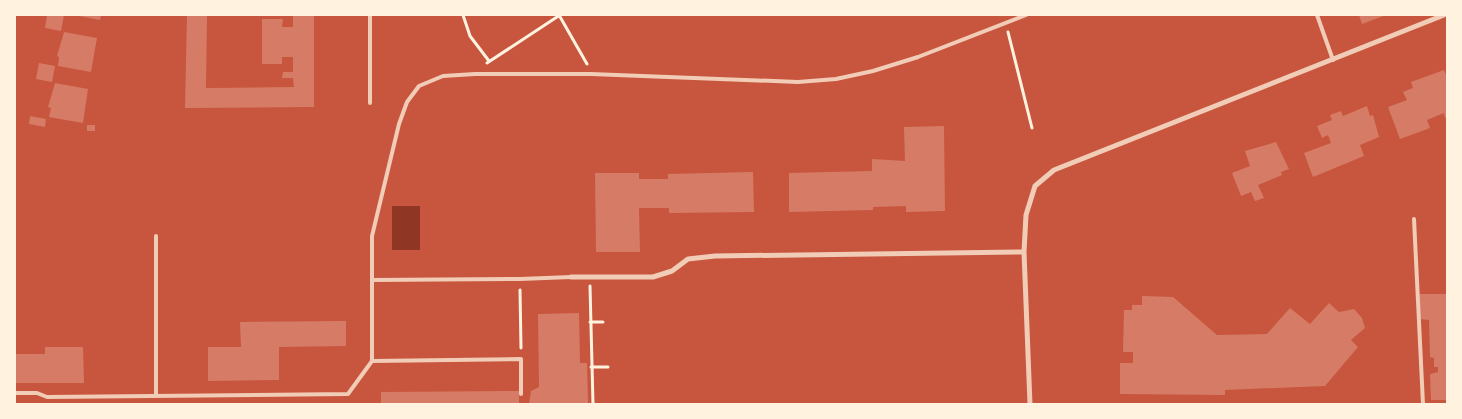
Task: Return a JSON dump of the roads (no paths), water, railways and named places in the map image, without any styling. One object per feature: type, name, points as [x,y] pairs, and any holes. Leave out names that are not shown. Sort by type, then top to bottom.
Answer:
[{"type":"street","points":[[1030,404],[1024,252],[1026,215],[1035,186],[1054,170],[1444,15]]},
{"type":"street","points":[[571,277],[653,277],[672,271],[688,259],[715,256],[1024,252]]},
{"type":"lane","points":[[370,15],[370,103]]},
{"type":"lane","points":[[15,393],[37,394],[46,398],[348,394],[372,361],[372,236],[399,124],[407,102],[419,86],[431,80],[475,74],[591,74],[798,82],[836,79],[918,57],[1026,15]]},
{"type":"lane","points":[[1317,15],[1333,60]]},
{"type":"lane","points":[[1414,219],[1423,404]]},
{"type":"lane","points":[[156,236],[156,396]]},
{"type":"lane","points":[[372,280],[571,277]]},
{"type":"lane","points":[[372,361],[521,359],[521,394]]}]
